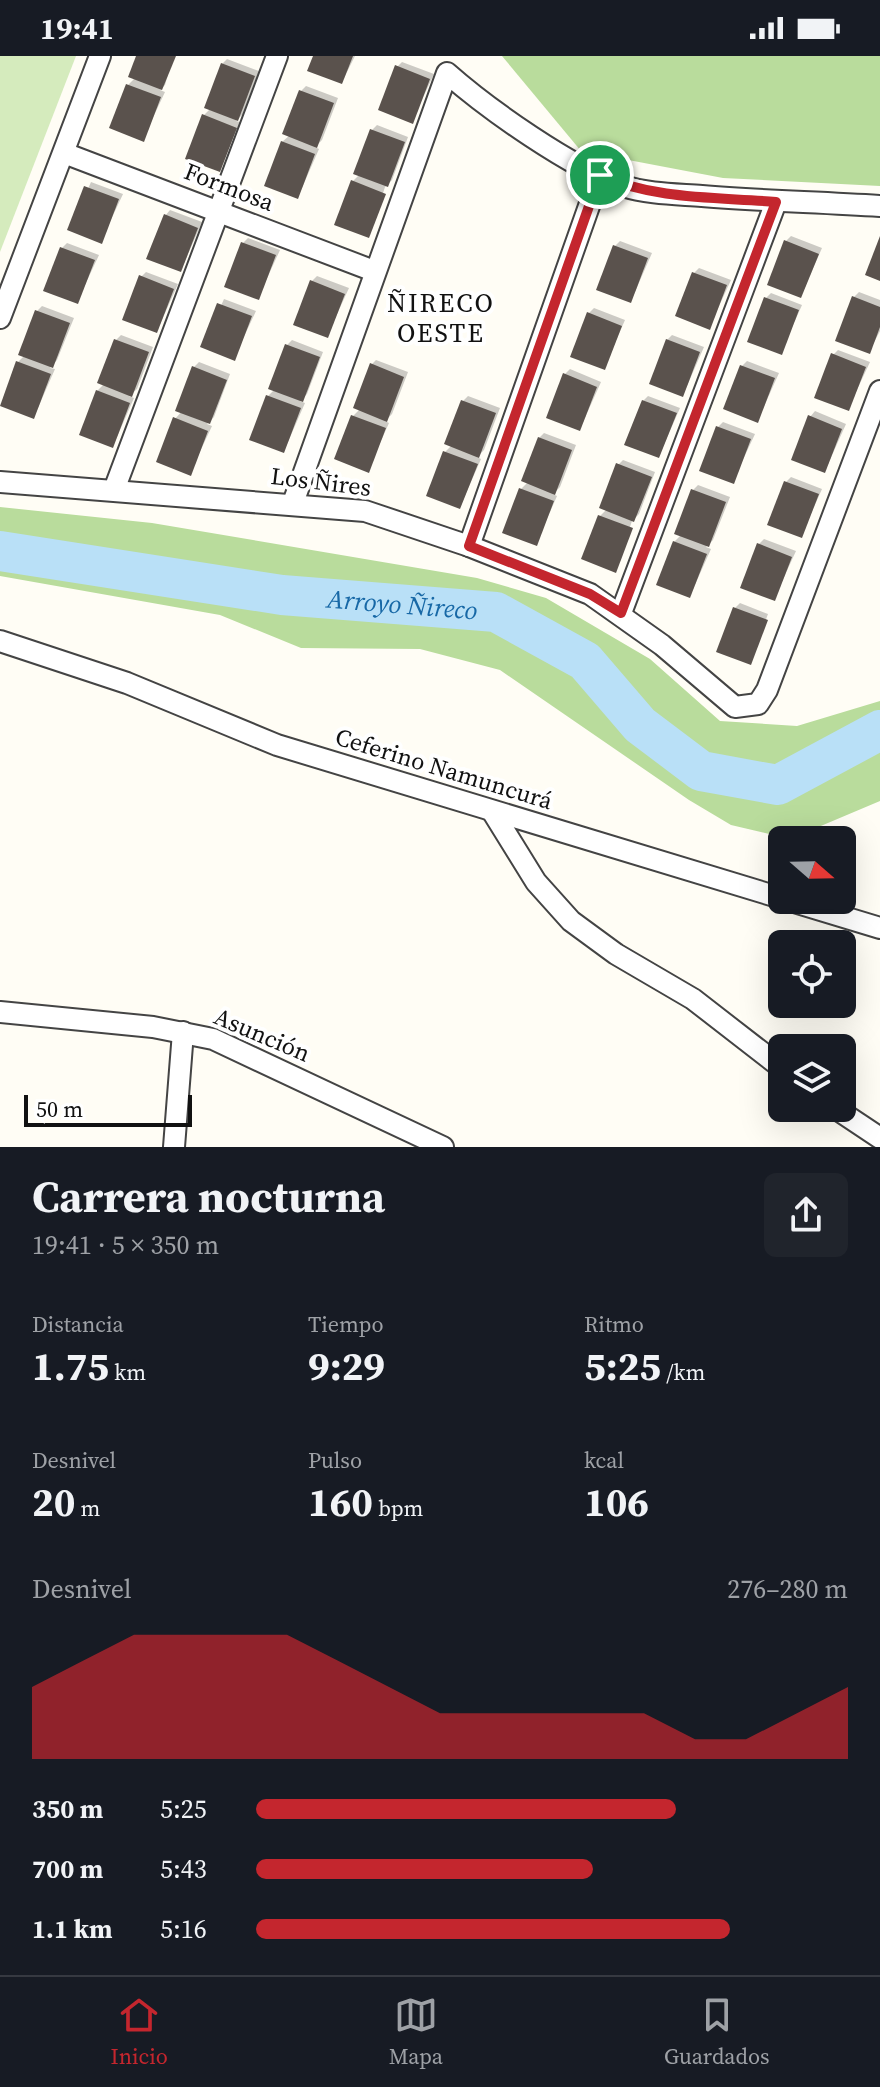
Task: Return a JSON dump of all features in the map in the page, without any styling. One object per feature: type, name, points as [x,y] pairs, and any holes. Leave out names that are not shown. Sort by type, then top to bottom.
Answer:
[{"type":"street","points":[[0,318],[100,56]]},
{"type":"street","points":[[114,490],[277,56]]},
{"type":"street","points":[[293,503],[447,73],[482,101],[600,175],[623,186],[653,192],[776,202],[880,206]]},
{"type":"street","name":"Formosa","points":[[64,153],[374,271]]},
{"type":"street","points":[[469,546],[600,175]]},
{"type":"street","points":[[621,613],[776,202]]},
{"type":"street","name":"Los Ñires","points":[[0,482],[365,511],[469,546],[590,594],[621,613],[735,707],[758,704],[767,690],[880,391]]},
{"type":"street","name":"Ceferino Namuncurá","points":[[0,641],[127,683],[277,745],[880,928]]},
{"type":"street","points":[[492,811],[536,882],[571,921],[616,954],[693,999],[768,1057]]},
{"type":"street","name":"Asunción","points":[[0,1012],[183,1032],[243,1052],[443,1147]]},
{"type":"street","points":[[174,1147],[183,1032]]},
{"type":"street","points":[[856,1122],[880,1138]]},
{"type":"green space","points":[[0,56],[76,56],[0,252]]},
{"type":"green space","points":[[502,56],[880,56],[880,186],[723,178],[581,151]]},
{"type":"green space","points":[[0,507],[152,523],[477,578],[546,598],[650,659],[720,721],[797,726],[880,701],[880,801],[821,826],[768,826],[768,834],[731,825],[689,800],[500,670],[420,649],[301,648],[220,615],[0,576]]},
{"type":"building","points":[[136,56],[176,56],[162,90],[128,77]]},
{"type":"building","points":[[313,56],[353,56],[342,84],[307,71]]},
{"type":"building","points":[[221,63],[255,76],[238,121],[204,108]]},
{"type":"building","points":[[395,65],[430,79],[413,124],[378,110]]},
{"type":"building","points":[[126,84],[161,97],[144,142],[109,128]]},
{"type":"building","points":[[299,90],[334,103],[317,148],[282,134]]},
{"type":"building","points":[[202,114],[237,128],[220,172],[185,159]]},
{"type":"building","points":[[370,129],[405,142],[388,187],[353,174]]},
{"type":"building","points":[[281,141],[315,154],[298,199],[264,186]]},
{"type":"building","points":[[351,180],[386,194],[369,238],[334,225]]},
{"type":"building","points":[[84,186],[119,199],[102,244],[67,230]]},
{"type":"building","points":[[164,214],[198,228],[181,272],[146,259]]},
{"type":"building","points":[[880,236],[880,281],[865,275]]},
{"type":"building","points":[[784,240],[819,254],[801,298],[767,285]]},
{"type":"building","points":[[241,242],[276,255],[259,300],[224,287]]},
{"type":"building","points":[[613,245],[648,258],[631,303],[596,290]]},
{"type":"building","points":[[60,247],[95,260],[78,304],[43,291]]},
{"type":"building","points":[[692,272],[727,285],[710,330],[675,316]]},
{"type":"building","points":[[139,275],[174,289],[157,333],[122,320]]},
{"type":"building","points":[[310,280],[345,294],[328,338],[293,325]]},
{"type":"building","points":[[852,296],[880,307],[880,327],[870,354],[835,341]]},
{"type":"building","points":[[764,297],[799,310],[782,355],[747,342]]},
{"type":"building","points":[[217,303],[252,316],[235,361],[200,347]]},
{"type":"building","points":[[35,310],[70,323],[53,368],[18,355]]},
{"type":"building","points":[[587,312],[622,326],[605,370],[570,357]]},
{"type":"building","points":[[114,339],[149,352],[132,397],[97,383]]},
{"type":"building","points":[[666,339],[700,352],[683,397],[649,384]]},
{"type":"building","points":[[285,344],[320,357],[303,402],[268,389]]},
{"type":"building","points":[[831,353],[866,367],[849,411],[814,398]]},
{"type":"building","points":[[16,361],[51,374],[34,419],[0,406]]},
{"type":"building","points":[[370,363],[404,377],[387,422],[353,408]]},
{"type":"building","points":[[740,365],[775,378],[758,423],[723,409]]},
{"type":"building","points":[[192,366],[227,380],[210,424],[175,411]]},
{"type":"building","points":[[563,373],[597,387],[580,431],[546,418]]},
{"type":"building","points":[[96,390],[130,403],[113,448],[79,435]]},
{"type":"building","points":[[266,395],[301,408],[284,453],[249,440]]},
{"type":"building","points":[[461,400],[496,413],[479,458],[444,444]]},
{"type":"building","points":[[642,400],[677,413],[659,458],[624,445]]},
{"type":"building","points":[[351,415],[386,428],[369,473],[334,459]]},
{"type":"building","points":[[808,415],[842,429],[825,473],[791,460]]},
{"type":"building","points":[[173,417],[208,431],[191,476],[156,462]]},
{"type":"building","points":[[716,426],[751,439],[734,484],[699,471]]},
{"type":"building","points":[[538,437],[572,450],[555,495],[521,481]]},
{"type":"building","points":[[443,451],[478,464],[460,509],[426,496]]},
{"type":"building","points":[[616,463],[652,477],[634,522],[599,508]]},
{"type":"building","points":[[784,481],[819,494],[802,538],[767,525]]},
{"type":"building","points":[[519,488],[554,501],[537,546],[502,533]]},
{"type":"building","points":[[691,489],[726,502],[709,547],[674,534]]},
{"type":"building","points":[[598,515],[633,528],[616,573],[581,559]]},
{"type":"building","points":[[673,541],[707,554],[690,598],[656,585]]},
{"type":"building","points":[[757,543],[792,557],[775,601],[740,588]]},
{"type":"building","points":[[733,607],[768,620],[751,665],[716,652]]},
{"type":"waterway","name":"Arroyo Ñireco","points":[[0,551],[282,595],[496,612],[585,661],[640,725],[701,771],[778,785],[880,730]]},
{"type":"district","name":"ÑIRECO OESTE","points":[[441,318]]},
{"type":"route","points":[[600,175],[623,186],[653,192],[776,202],[621,613],[590,594],[469,546],[600,175]]}]
